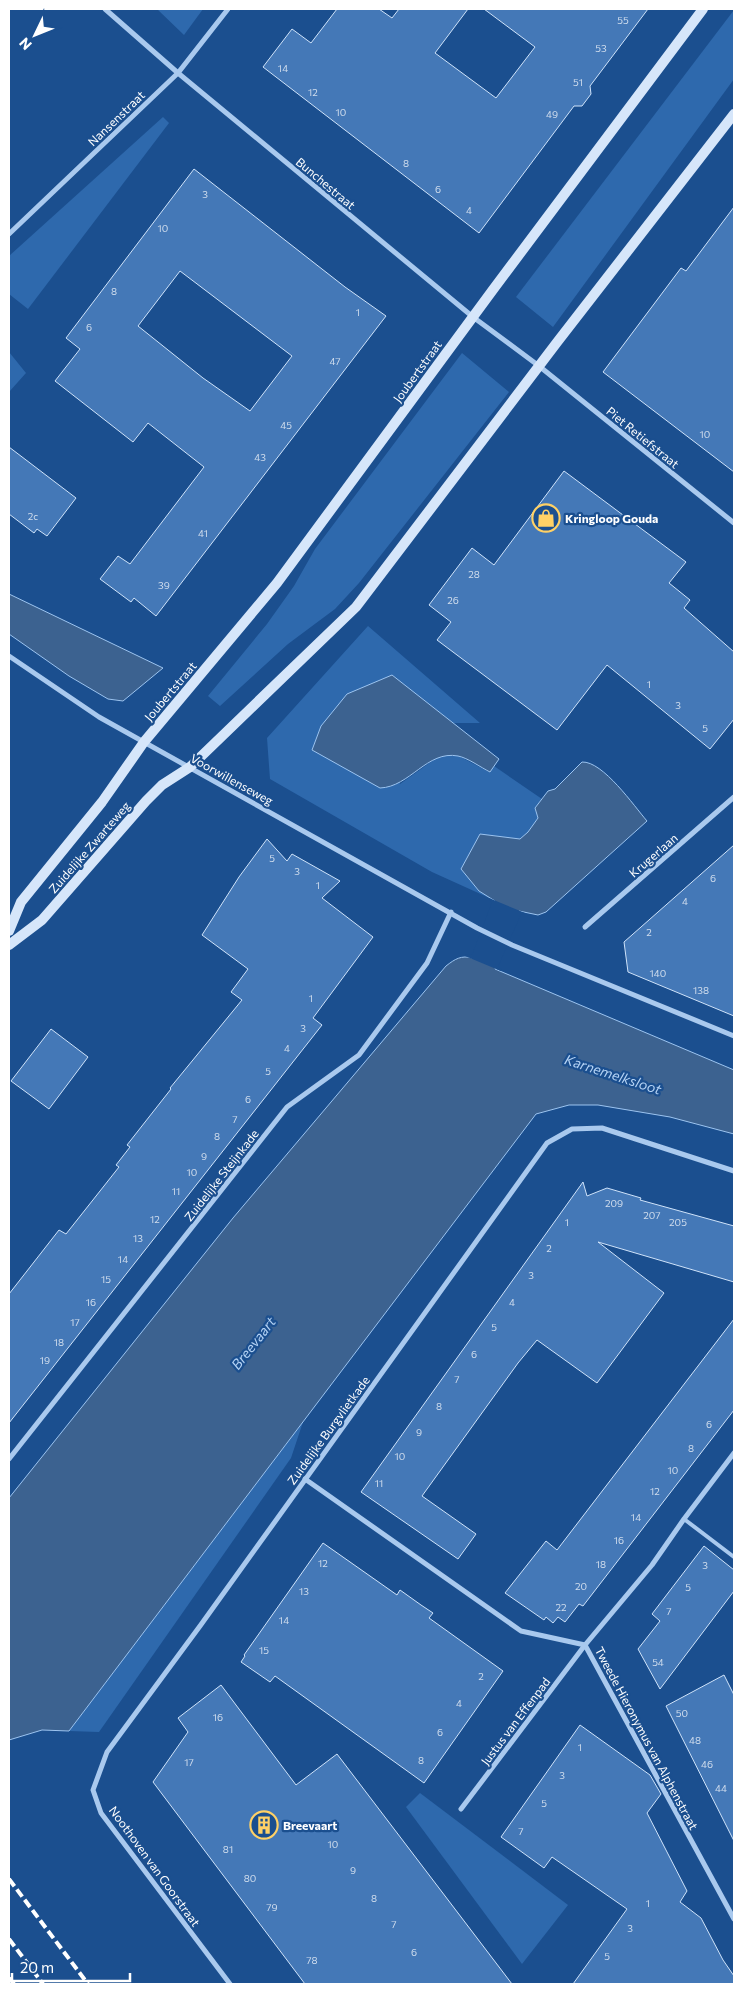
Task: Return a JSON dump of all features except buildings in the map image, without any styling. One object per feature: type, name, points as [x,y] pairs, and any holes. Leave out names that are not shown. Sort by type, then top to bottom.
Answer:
[{"type":"main road","name":"Joubertstraat","points":[[144,742],[277,583],[472,317],[703,9]]},
{"type":"main road","points":[[190,767],[356,607],[734,114]]},
{"type":"main road","name":"Zuidelijke Zwarteweg","points":[[9,932],[21,902],[102,802],[144,742]]},
{"type":"main road","name":"Zuidelijke Zwarteweg","points":[[9,944],[42,920],[162,785],[190,767]]},
{"type":"street","name":"Bunchestraat","points":[[105,9],[178,73],[472,317],[539,366]]},
{"type":"street","name":"Nansenstraat","points":[[9,234],[178,73],[228,9]]},
{"type":"street","name":"Piet Retiefstraat","points":[[539,366],[734,523]]},
{"type":"street","name":"Voorwillenseweg","points":[[9,656],[70,699],[477,928],[512,945],[734,1036]]},
{"type":"street","name":"Krugerlaan","points":[[585,927],[734,797]]},
{"type":"street","name":"Zuidelijke Steijnkade","points":[[9,1459],[287,1107],[359,1055],[427,963],[451,912]]},
{"type":"street","name":"Zuidelijke Burgvlietkade","points":[[107,1752],[547,1143],[572,1129],[602,1128],[734,1171]]},
{"type":"street","name":"Justus van Effenpad","points":[[461,1809],[585,1645],[652,1565],[734,1453]]},
{"type":"street","name":"Tweede Hieronymus van Alphenstraat","points":[[305,1479],[521,1630],[585,1645],[734,1919]]},
{"type":"street","name":"Noothoven van Goorstraat","points":[[107,1752],[93,1790],[102,1813],[230,1984]]},
{"type":"lane","points":[[684,1519],[734,1558]]},
{"type":"shaded area","points":[[157,9],[203,9],[184,35]]},
{"type":"shaded area","points":[[734,10],[734,79],[553,327],[516,297]]},
{"type":"shaded area","points":[[163,117],[169,123],[28,309],[9,294],[9,256]]},
{"type":"shaded area","points":[[9,352],[26,373],[9,392]]},
{"type":"shaded area","points":[[462,353],[509,392],[359,583],[335,609],[288,644],[220,706],[208,696],[267,624],[294,586],[315,549]]},
{"type":"shaded area","points":[[368,626],[480,723],[453,723],[392,676],[378,682],[400,784],[439,756],[459,756],[489,772],[494,766],[542,799],[535,808],[538,818],[528,832],[520,839],[480,834],[462,869],[479,891],[496,901],[432,872],[270,779],[267,738]]},
{"type":"shaded area","points":[[303,1422],[291,1458],[99,1732],[69,1731]]},
{"type":"shaded area","points":[[420,1793],[568,1905],[522,1964],[406,1807]]},
{"type":"water","points":[[9,594],[163,668],[123,701],[108,699],[69,676],[9,634]]},
{"type":"water","points":[[392,675],[499,759],[490,772],[462,757],[447,756],[437,758],[400,782],[380,788],[312,750],[321,726],[347,694]]},
{"type":"water","name":"Karnemelksloot","points":[[582,762],[590,764],[608,776],[647,821],[546,912],[538,915],[519,911],[495,969],[734,1070],[734,1134],[670,1117],[598,1105],[569,1105],[536,1114],[69,1731],[42,1730],[9,1740],[9,1498],[233,1218],[446,966],[458,958],[473,958],[495,901],[479,891],[461,869],[480,834],[520,839],[528,832],[538,818],[535,808],[548,791],[555,789]]},
{"type":"pier","points":[[489,898],[525,913],[524,915],[521,914],[498,967],[502,969],[501,971],[465,956],[466,954],[472,955],[492,902]]},
{"type":"railway","points":[[9,1879],[88,1984]]},
{"type":"railway","points":[[9,1939],[43,1984]]},
{"type":"railway","points":[[9,1978],[14,1984]]},
{"type":"place","name":"Kringloop Gouda","points":[[546,518]]},
{"type":"place","name":"Breevaart","points":[[264,1825]]}]
